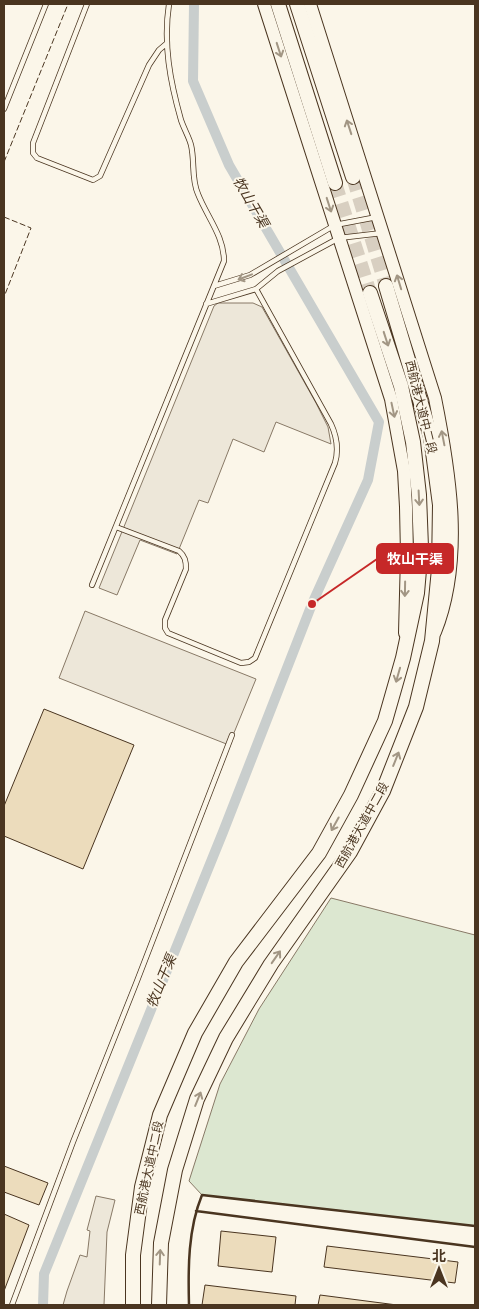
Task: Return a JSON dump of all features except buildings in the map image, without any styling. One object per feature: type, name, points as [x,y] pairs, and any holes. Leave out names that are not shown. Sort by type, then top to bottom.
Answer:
[{"type":"main road","points":[[278,4],[335,183]]},
{"type":"main road","points":[[296,4],[353,177]]},
{"type":"main road","name":"西航港大道中二段","points":[[159,1305],[161,1243],[171,1188],[197,1099],[226,1038],[271,964],[350,852],[383,791],[416,707],[432,641],[439,569],[439,496],[431,437],[386,286]]},
{"type":"main road","name":"西航港大道中二段","points":[[133,1305],[133,1255],[141,1196],[160,1115],[195,1033],[236,962],[319,853],[351,795],[385,721],[404,650],[417,593],[421,547],[419,495],[413,442],[401,386],[370,293]]},
{"type":"street","points":[[264,4],[391,399],[404,471],[406,507],[404,650]]},
{"type":"street","points":[[310,4],[435,398],[444,444],[449,483],[451,532],[449,578],[443,613],[432,641]]},
{"type":"lane","points":[[4,109],[46,4]]},
{"type":"lane","points":[[88,4],[33,143],[33,153],[38,158],[93,180],[100,176],[149,65],[159,50],[166,44]]},
{"type":"lane","points":[[92,585],[224,261],[223,247],[195,185],[193,151],[181,120],[168,62],[166,44],[169,4]]},
{"type":"lane","points":[[214,286],[250,275],[335,225],[378,217]]},
{"type":"lane","points":[[206,304],[256,289],[278,271],[340,238],[383,232]]},
{"type":"lane","points":[[116,527],[180,551],[183,554],[186,569],[165,620],[165,628],[168,633],[241,663],[249,662],[255,658],[335,463],[337,446],[331,424],[256,289]]},
{"type":"lane","points":[[12,1305],[72,1142],[134,990],[232,735]]},
{"type":"green space","points":[[331,898],[475,935],[475,1226],[202,1195],[189,1181],[220,1084],[259,1009]]},
{"type":"shaded area","points":[[218,303],[253,303],[262,307],[316,403],[328,427],[331,444],[276,422],[264,452],[233,439],[208,503],[199,500],[177,554],[140,540],[117,595],[99,588],[214,306]]},
{"type":"shaded area","points":[[85,611],[256,679],[229,745],[59,678]]},
{"type":"shaded area","points":[[96,1196],[115,1200],[107,1232],[104,1305],[63,1305],[80,1255],[87,1257],[90,1231],[87,1230]]},
{"type":"waterway","name":"牧山干渠","points":[[43,1305],[44,1274],[223,832],[312,604],[368,480],[379,422],[229,165],[193,81],[194,4]]},
{"type":"tunnel","points":[[353,177],[386,286]]},
{"type":"tunnel","points":[[335,183],[370,293]]},
{"type":"fence","points":[[4,162],[68,4]]},
{"type":"fence","points":[[4,217],[31,228],[4,297]]},
{"type":"wall","points":[[189,1305],[191,1235],[202,1195],[475,1226]]},
{"type":"wall","points":[[196,1211],[475,1247]]},
{"type":"place","name":"牧山干渠","points":[[312,604]]}]
